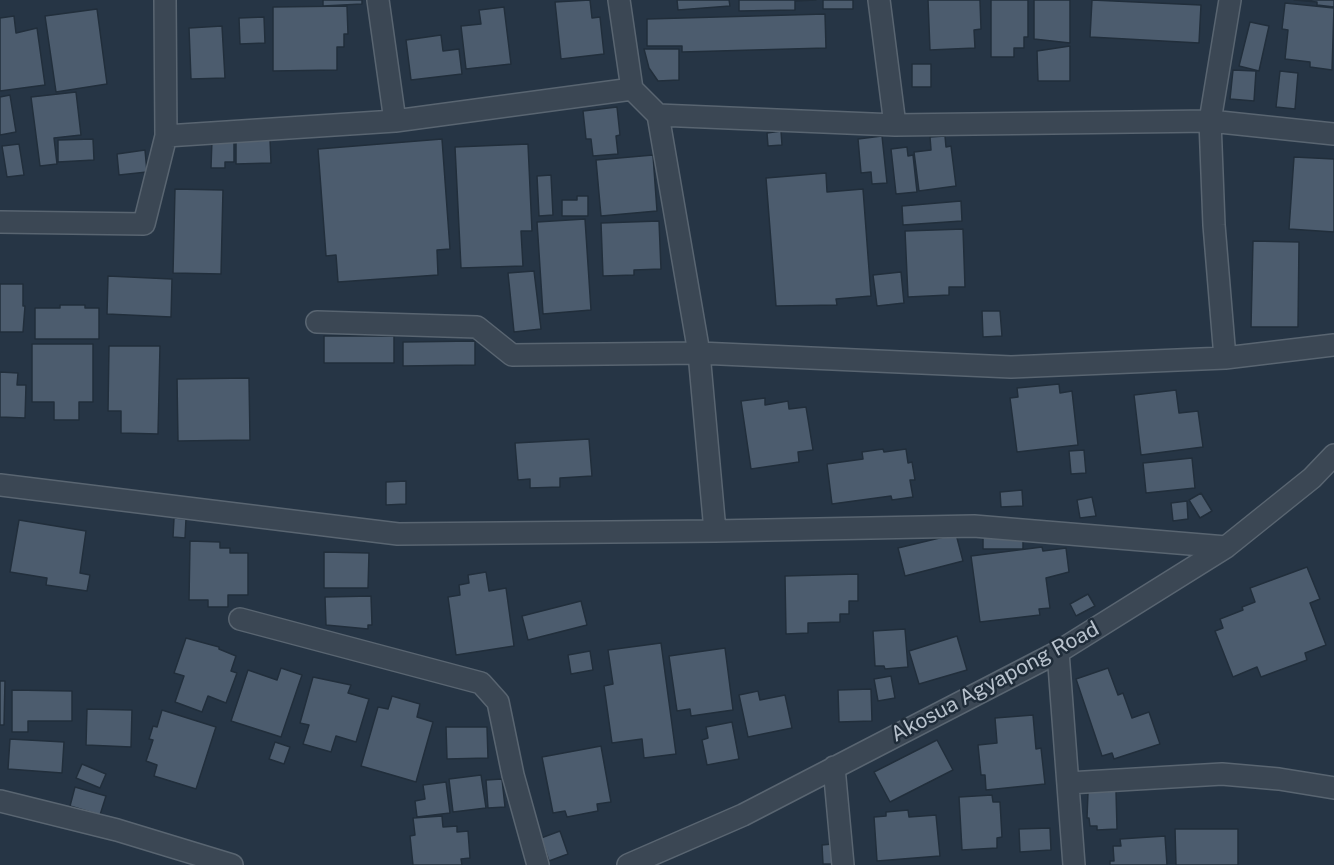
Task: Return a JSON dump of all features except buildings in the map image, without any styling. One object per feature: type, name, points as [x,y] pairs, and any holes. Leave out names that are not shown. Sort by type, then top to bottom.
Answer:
[{"type":"street","points":[[0,222],[144,224],[166,136],[165,0]]},
{"type":"street","points":[[378,0],[395,121]]},
{"type":"street","points":[[619,0],[632,89],[658,115],[699,353],[715,531]]},
{"type":"street","points":[[879,0],[895,125]]},
{"type":"street","points":[[1225,358],[1214,225],[1210,121],[1230,0]]},
{"type":"street","points":[[166,136],[395,121],[632,89]]},
{"type":"street","points":[[658,115],[895,125],[1210,121],[1334,134]]},
{"type":"street","points":[[317,322],[477,327],[512,355],[699,353],[1011,367],[1225,358],[1334,345]]},
{"type":"street","name":"Akosua Agyapong Road","points":[[628,865],[743,814],[1058,652],[1226,546],[1312,478],[1334,455]]},
{"type":"street","points":[[0,485],[398,534],[975,526],[1226,546]]},
{"type":"street","points":[[240,619],[481,683],[498,702],[513,775],[538,865]]},
{"type":"street","points":[[1058,652],[1074,865]]},
{"type":"street","points":[[834,767],[843,865]]},
{"type":"street","points":[[1068,783],[1222,774],[1279,779],[1334,788]]},
{"type":"street","points":[[0,801],[117,830],[231,865]]}]
